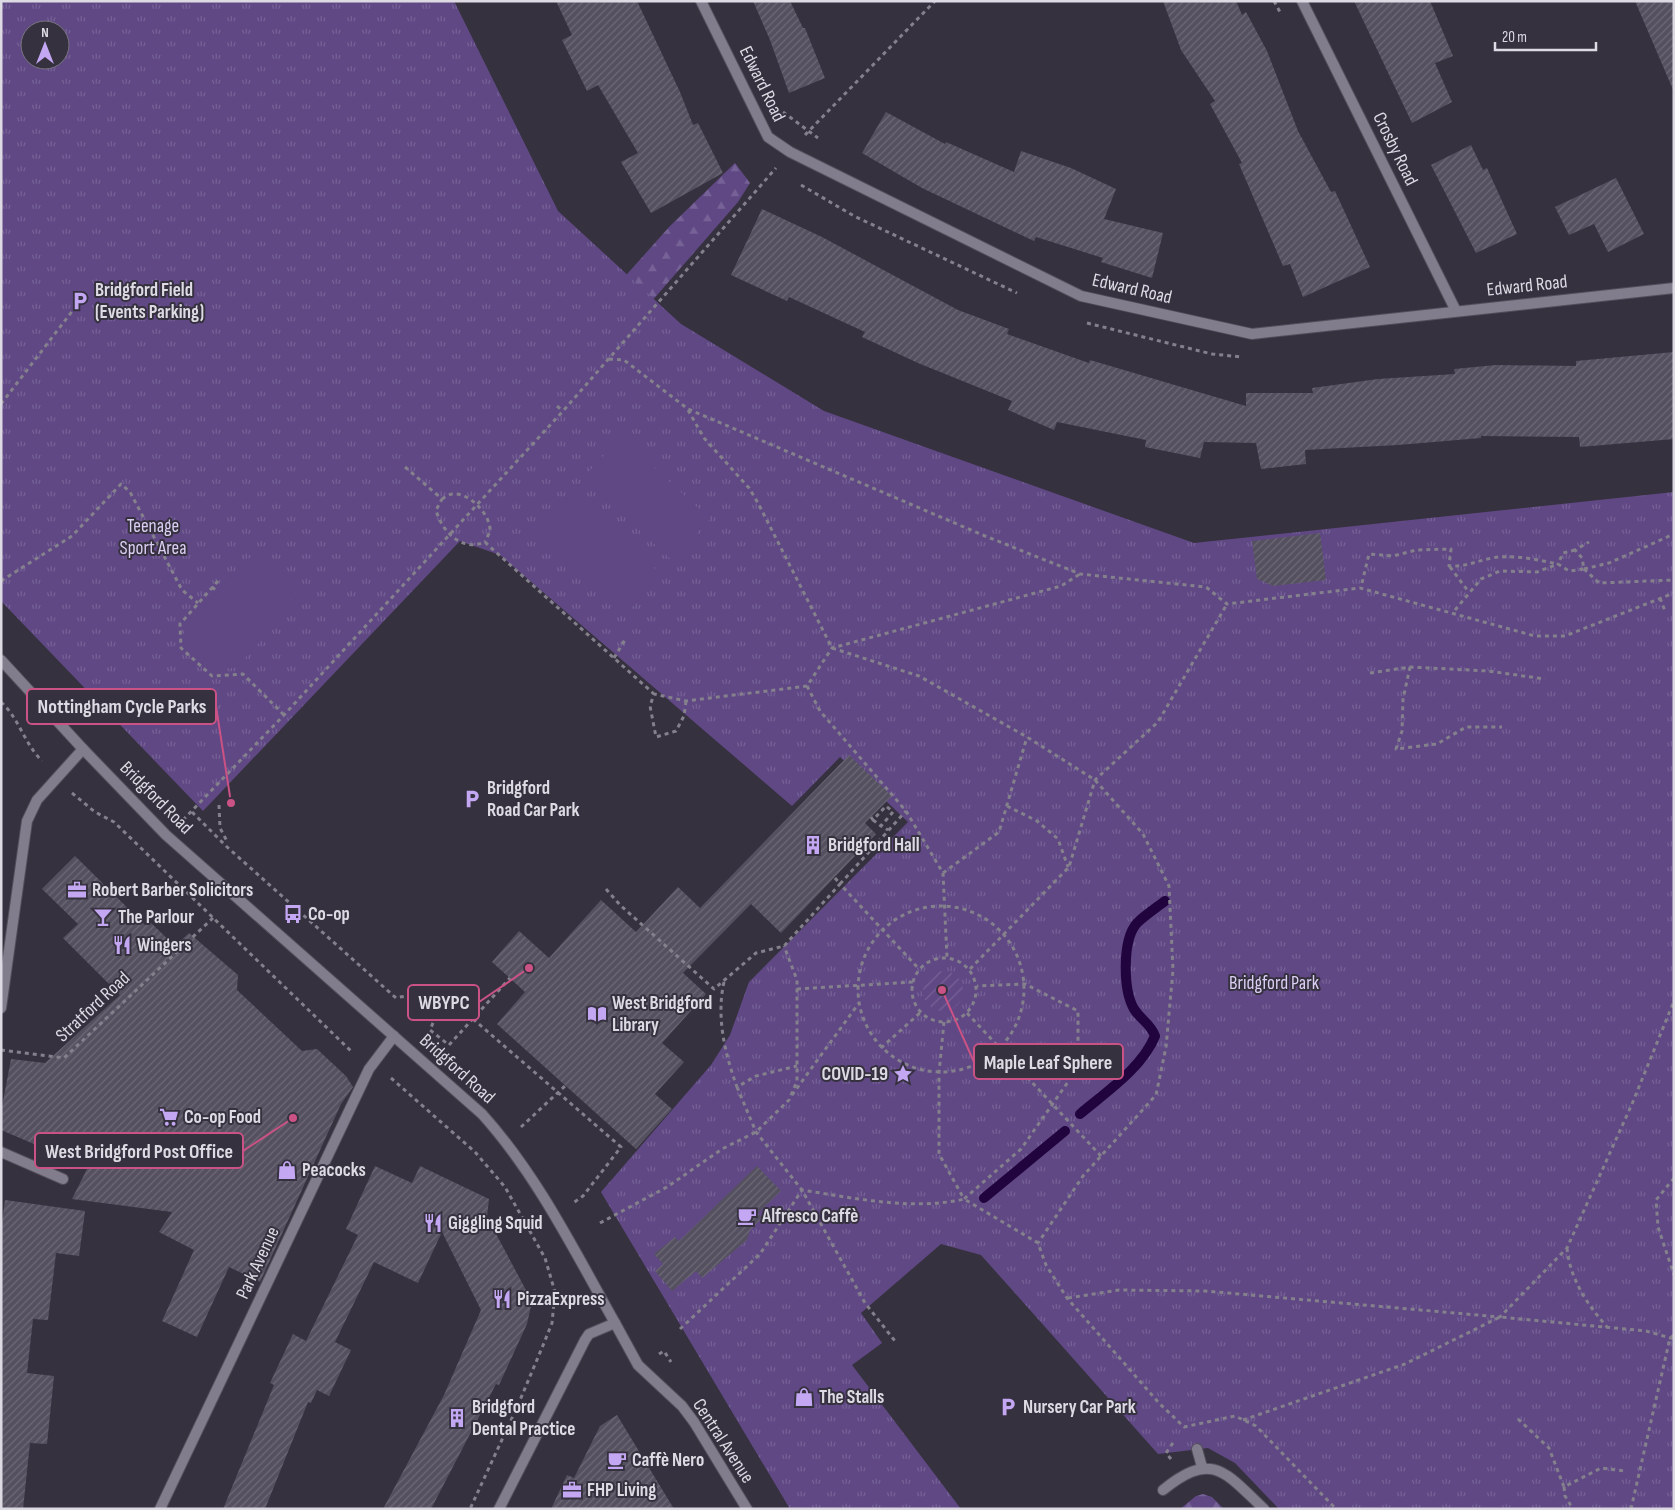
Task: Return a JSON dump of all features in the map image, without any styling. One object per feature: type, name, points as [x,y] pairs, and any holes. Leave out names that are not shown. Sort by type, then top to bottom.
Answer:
[{"type":"street","name":"Edward Road","points":[[701,1],[768,137],[790,152],[1081,296],[1252,334],[1674,288]]},
{"type":"street","name":"Crosby Road","points":[[1302,1],[1456,311]]},
{"type":"street","name":"Bridgford Road","points":[[1,660],[166,835],[482,1114],[506,1141],[554,1214],[615,1323]]},
{"type":"street","points":[[1,1008],[27,821],[37,800],[83,749]]},
{"type":"street","name":"Park Avenue","points":[[160,1509],[369,1068],[394,1036]]},
{"type":"street","points":[[1,1152],[63,1179]]},
{"type":"street","points":[[499,1509],[585,1340],[589,1334],[615,1323]]},
{"type":"street","name":"Central Avenue","points":[[615,1323],[638,1365],[682,1406],[694,1422],[747,1509]]},
{"type":"street","points":[[1197,1449],[1202,1467]]},
{"type":"street","points":[[1163,1490],[1183,1474],[1202,1467],[1226,1473],[1264,1509]]},
{"type":"path","points":[[148,854],[192,812],[284,715],[563,411],[808,132],[935,1]]},
{"type":"path","points":[[780,106],[784,114],[824,142]]},
{"type":"path","points":[[768,164],[783,175]]},
{"type":"path","points":[[798,184],[854,216],[1021,294]]},
{"type":"path","points":[[1,404],[80,301]]},
{"type":"path","points":[[1078,321],[1212,354],[1251,358]]},
{"type":"path","points":[[609,359],[624,360],[688,410],[985,536],[1080,574],[1206,588],[1227,604],[1360,588],[1535,636],[1565,636],[1674,593]]},
{"type":"path","points":[[557,406],[563,411]]},
{"type":"path","points":[[688,410],[704,438],[749,488],[832,648],[919,676],[1027,737],[1095,780],[1143,834],[1169,886],[1172,970],[1166,1047],[1156,1095],[1083,1176],[1038,1243]]},
{"type":"path","points":[[405,467],[442,499]]},
{"type":"path","points":[[1,581],[72,536],[121,484],[130,492],[182,590],[198,603]]},
{"type":"path","points":[[452,493],[464,495],[476,505],[487,516],[490,531],[485,542],[475,546],[463,544],[450,534],[440,523],[436,510],[442,499],[452,493]]},
{"type":"path","points":[[1449,566],[1462,567],[1493,558],[1527,559],[1558,564],[1569,571],[1584,569],[1609,563],[1674,534]]},
{"type":"path","points":[[485,542],[654,694],[686,701],[807,686],[832,648],[1060,586],[1080,574]]},
{"type":"path","points":[[1455,610],[1468,591],[1480,579],[1500,571],[1537,572],[1558,564],[1563,552],[1575,550],[1589,542]]},
{"type":"path","points":[[1362,583],[1369,554],[1393,556],[1416,550],[1451,549],[1449,566],[1468,591]]},
{"type":"path","points":[[1575,550],[1582,558],[1584,569],[1599,583],[1674,580]]},
{"type":"path","points":[[218,581],[180,624],[181,648],[212,676],[243,674],[284,715]]},
{"type":"path","points":[[212,588],[218,592]]},
{"type":"path","points":[[1660,598],[1665,611]]},
{"type":"path","points":[[970,969],[1069,868],[1095,780],[1158,722],[1227,604]]},
{"type":"path","points":[[614,658],[626,638]]},
{"type":"path","points":[[1410,667],[1403,699],[1402,730],[1396,749],[1437,744],[1466,727],[1502,727]]},
{"type":"path","points":[[1370,672],[1410,667],[1488,671],[1544,679]]},
{"type":"path","points":[[807,686],[820,711],[906,811],[943,873],[947,958]]},
{"type":"path","points":[[654,694],[650,706],[656,737],[676,731],[684,716],[686,701]]},
{"type":"path","points":[[1,702],[11,711],[30,748],[80,800],[95,812],[114,822],[369,1068],[392,1078],[399,1084],[475,1152],[505,1187],[545,1258],[555,1292],[552,1323],[518,1405],[470,1509]]},
{"type":"path","points":[[943,873],[999,832],[1027,737]]},
{"type":"path","points":[[219,806],[220,828],[228,843]]},
{"type":"path","points":[[881,826],[893,812],[886,806],[872,818],[881,826],[888,830]]},
{"type":"path","points":[[1007,806],[1037,821],[1058,839],[1069,868]]},
{"type":"path","points":[[606,889],[620,905],[714,989],[756,952],[784,946],[906,811]]},
{"type":"path","points":[[192,812],[226,846],[396,998],[411,994],[427,999],[438,1010],[430,1030],[449,1046],[510,978]]},
{"type":"path","points":[[834,878],[919,969]]},
{"type":"path","points":[[944,905],[977,913],[1004,934],[1015,948],[1022,966],[1025,984],[1023,1008],[1015,1030],[1000,1048],[983,1062],[962,1070],[939,1073],[908,1066],[881,1048],[862,1020],[857,986],[864,955],[882,929],[900,915],[921,907],[944,905]]},
{"type":"path","name":"Stratford Road","points":[[1,1050],[64,1058],[213,918]]},
{"type":"path","points":[[784,946],[797,980],[797,1081],[789,1100]]},
{"type":"path","points":[[937,958],[947,958],[959,961],[970,969],[977,986],[975,1000],[967,1013],[956,1020],[944,1022],[932,1019],[921,1012],[912,993],[913,982],[919,969],[927,962],[937,958]]},
{"type":"path","points":[[724,981],[720,999],[727,1060],[756,1132],[802,1190],[865,1304],[896,1341]]},
{"type":"path","points":[[797,989],[913,982]]},
{"type":"path","points":[[802,1190],[857,1199],[940,1204],[964,1199],[1021,1149],[1068,1082],[1078,1047],[1078,1010],[1025,984],[977,986]]},
{"type":"path","points":[[1243,1420],[1405,1364],[1500,1317],[1567,1248],[1632,1104],[1674,1001]]},
{"type":"path","points":[[600,1224],[667,1187],[722,1149],[756,1132],[789,1100],[859,1003]]},
{"type":"path","points":[[881,1048],[921,1012]]},
{"type":"path","points":[[967,1013],[1101,1156]]},
{"type":"path","points":[[473,1019],[621,1147],[583,1196],[573,1203]]},
{"type":"path","points":[[944,1022],[939,1073],[939,1154],[964,1199],[1038,1243],[1046,1265],[1067,1298],[1159,1403],[1184,1427],[1235,1416],[1256,1426],[1336,1509]]},
{"type":"path","points":[[737,1087],[756,1076],[797,1066]]},
{"type":"path","points":[[506,1141],[566,1086]]},
{"type":"path","points":[[1674,1178],[1656,1200],[1658,1227],[1674,1274]]},
{"type":"path","points":[[680,1329],[760,1254],[802,1190]]},
{"type":"path","points":[[1567,1248],[1569,1267],[1595,1314],[1608,1328]]},
{"type":"path","points":[[1067,1298],[1119,1290],[1205,1290],[1646,1330],[1672,1339]]},
{"type":"path","points":[[1631,1509],[1674,1335]]},
{"type":"path","points":[[1518,1419],[1549,1448],[1564,1486],[1565,1496],[1573,1509]]},
{"type":"path","points":[[1564,1486],[1601,1468],[1626,1471]]},
{"type":"green space","name":"Bridgford Park","points":[[1,1],[454,1],[558,211],[681,324],[824,411],[1194,543],[1674,492],[1674,1509],[1279,1509],[1235,1463],[1208,1448],[1158,1454],[981,1255],[941,1244],[861,1313],[882,1343],[852,1365],[961,1509],[790,1509],[601,1192],[711,1065],[730,1035],[749,982],[908,822],[840,757],[792,806],[500,555],[460,541],[203,811],[1,601]]},
{"type":"green space","points":[[735,163],[750,183],[738,202],[598,363],[620,282],[670,226]]},
{"type":"green space","points":[[621,437],[710,519],[672,560],[583,478]]},
{"type":"green space","points":[[572,495],[661,574],[625,615],[535,535]]},
{"type":"green space","points":[[268,556],[295,585],[296,600],[237,667],[217,670],[185,643],[185,627],[249,558]]},
{"type":"green space","points":[[943,971],[957,977],[963,991],[957,1005],[943,1011],[929,1005],[923,991],[929,977]]},
{"type":"green space","points":[[1203,1494],[1212,1497],[1224,1509],[1180,1509],[1196,1496]]},
{"type":"building","points":[[556,1],[637,1],[680,92],[693,125],[698,123],[723,173],[651,213],[621,162],[638,153],[598,85],[587,91],[562,40],[572,35]]},
{"type":"building","points":[[753,1],[790,1],[803,28],[805,28],[825,78],[789,93],[770,40]]},
{"type":"building","points":[[1163,1],[1236,1],[1242,15],[1246,12],[1267,51],[1298,131],[1331,192],[1335,191],[1370,267],[1303,297],[1290,264],[1283,266],[1239,164],[1242,163],[1210,104],[1215,101],[1181,50]]},
{"type":"building","points":[[1354,1],[1430,1],[1453,56],[1435,63],[1452,102],[1412,123]]},
{"type":"building","points":[[1635,1],[1674,1],[1674,92]]},
{"type":"building","points":[[886,112],[945,144],[946,142],[1014,172],[1021,151],[1071,168],[1116,189],[1104,219],[1163,233],[1152,278],[1101,262],[1103,258],[1036,237],[1034,241],[922,188],[862,153]]},
{"type":"building","points":[[1471,145],[1483,170],[1487,168],[1517,234],[1476,253],[1431,165]]},
{"type":"building","points":[[1616,178],[1644,234],[1608,252],[1594,224],[1569,235],[1555,207]]},
{"type":"building","points":[[762,209],[822,237],[958,310],[1009,329],[1007,334],[1089,363],[1090,360],[1246,406],[1246,393],[1313,393],[1312,388],[1378,379],[1455,374],[1454,369],[1496,365],[1576,366],[1576,361],[1674,352],[1674,439],[1580,447],[1579,437],[1481,436],[1481,438],[1398,445],[1305,450],[1306,464],[1261,469],[1256,443],[1204,442],[1200,458],[1145,447],[1146,440],[1057,422],[1054,430],[1008,410],[1012,401],[918,363],[862,337],[865,332],[789,297],[787,301],[731,275]]},
{"type":"building","points":[[1320,533],[1326,580],[1273,586],[1257,579],[1252,541]]},
{"type":"building","points":[[849,755],[892,796],[865,823],[876,834],[781,933],[751,904],[683,973],[706,994],[662,1043],[684,1062],[655,1094],[672,1109],[636,1149],[497,1024],[525,992],[492,962],[519,931],[549,958],[601,900],[636,932],[678,887],[700,908]]},
{"type":"building","name":"Co-op Food","points":[[75,856],[145,925],[149,921],[175,946],[189,933],[238,975],[237,990],[302,1051],[317,1049],[346,1076],[353,1087],[341,1104],[260,1282],[229,1267],[197,1337],[162,1321],[194,1250],[159,1232],[172,1212],[72,1199],[88,1167],[1,1130],[1,1112],[11,1059],[45,1063],[120,995],[63,938],[78,924],[42,889]]},
{"type":"building","points":[[375,1166],[412,1183],[420,1166],[489,1199],[487,1217],[527,1292],[531,1306],[527,1324],[499,1385],[496,1384],[431,1509],[383,1509],[444,1395],[481,1310],[442,1232],[418,1283],[374,1262],[335,1342],[351,1350],[329,1396],[317,1390],[311,1403],[308,1402],[265,1509],[223,1509],[274,1385],[270,1383],[293,1334],[306,1341],[358,1235],[346,1229]]},
{"type":"building","points":[[757,1166],[781,1191],[758,1213],[762,1218],[750,1230],[747,1240],[702,1278],[696,1271],[672,1291],[655,1271],[663,1264],[654,1254],[675,1237],[679,1241]]},
{"type":"building","points":[[5,1200],[85,1211],[79,1256],[56,1253],[48,1320],[33,1319],[27,1373],[54,1376],[47,1444],[30,1443],[23,1509],[1,1509],[1,1230]]},
{"type":"building","points":[[617,1415],[674,1509],[551,1509],[567,1475],[574,1478],[600,1426]]},
{"type":"waterway","points":[[1080,1114],[1132,1069],[1149,1048],[1155,1036],[1130,1001],[1126,965],[1132,931],[1137,923],[1165,901]]},
{"type":"waterway","points":[[984,1198],[1065,1131]]},
{"type":"place","name":"Bridgford Field (Events Parking)","points":[[80,301]]},
{"type":"place","name":"Bridgford Road Car Park","points":[[472,799]]},
{"type":"place","name":"Nottingham Cycle Parks","points":[[231,803]]},
{"type":"place","name":"Bridgford Hall","points":[[813,845]]},
{"type":"place","name":"Robert Barber Solicitors","points":[[77,890]]},
{"type":"place","name":"Co-op","points":[[293,914]]},
{"type":"place","name":"The Parlour","points":[[103,917]]},
{"type":"place","name":"Wingers","points":[[122,945]]},
{"type":"place","name":"WBYPC","points":[[529,968]]},
{"type":"place","name":"Maple Leaf Sphere","points":[[942,990]]},
{"type":"place","name":"West Bridgford Library","points":[[597,1014]]},
{"type":"place","name":"COVID-19","points":[[903,1074]]},
{"type":"place","name":"Co-op Food","points":[[169,1117]]},
{"type":"place","name":"West Bridgford Post Office","points":[[293,1118]]},
{"type":"place","name":"Peacocks","points":[[287,1170]]},
{"type":"place","name":"Alfresco Caffè","points":[[747,1216]]},
{"type":"place","name":"Giggling Squid","points":[[433,1223]]},
{"type":"place","name":"PizzaExpress","points":[[502,1299]]},
{"type":"place","name":"The Stalls","points":[[804,1397]]},
{"type":"place","name":"Nursery Car Park","points":[[1008,1407]]},
{"type":"place","name":"Bridgford Dental Practice","points":[[457,1418]]},
{"type":"place","name":"Caffè Nero","points":[[617,1460]]},
{"type":"place","name":"FHP Living","points":[[572,1490]]},
{"type":"park label","name":"Teenage Sport Area","points":[[153,537]]}]
